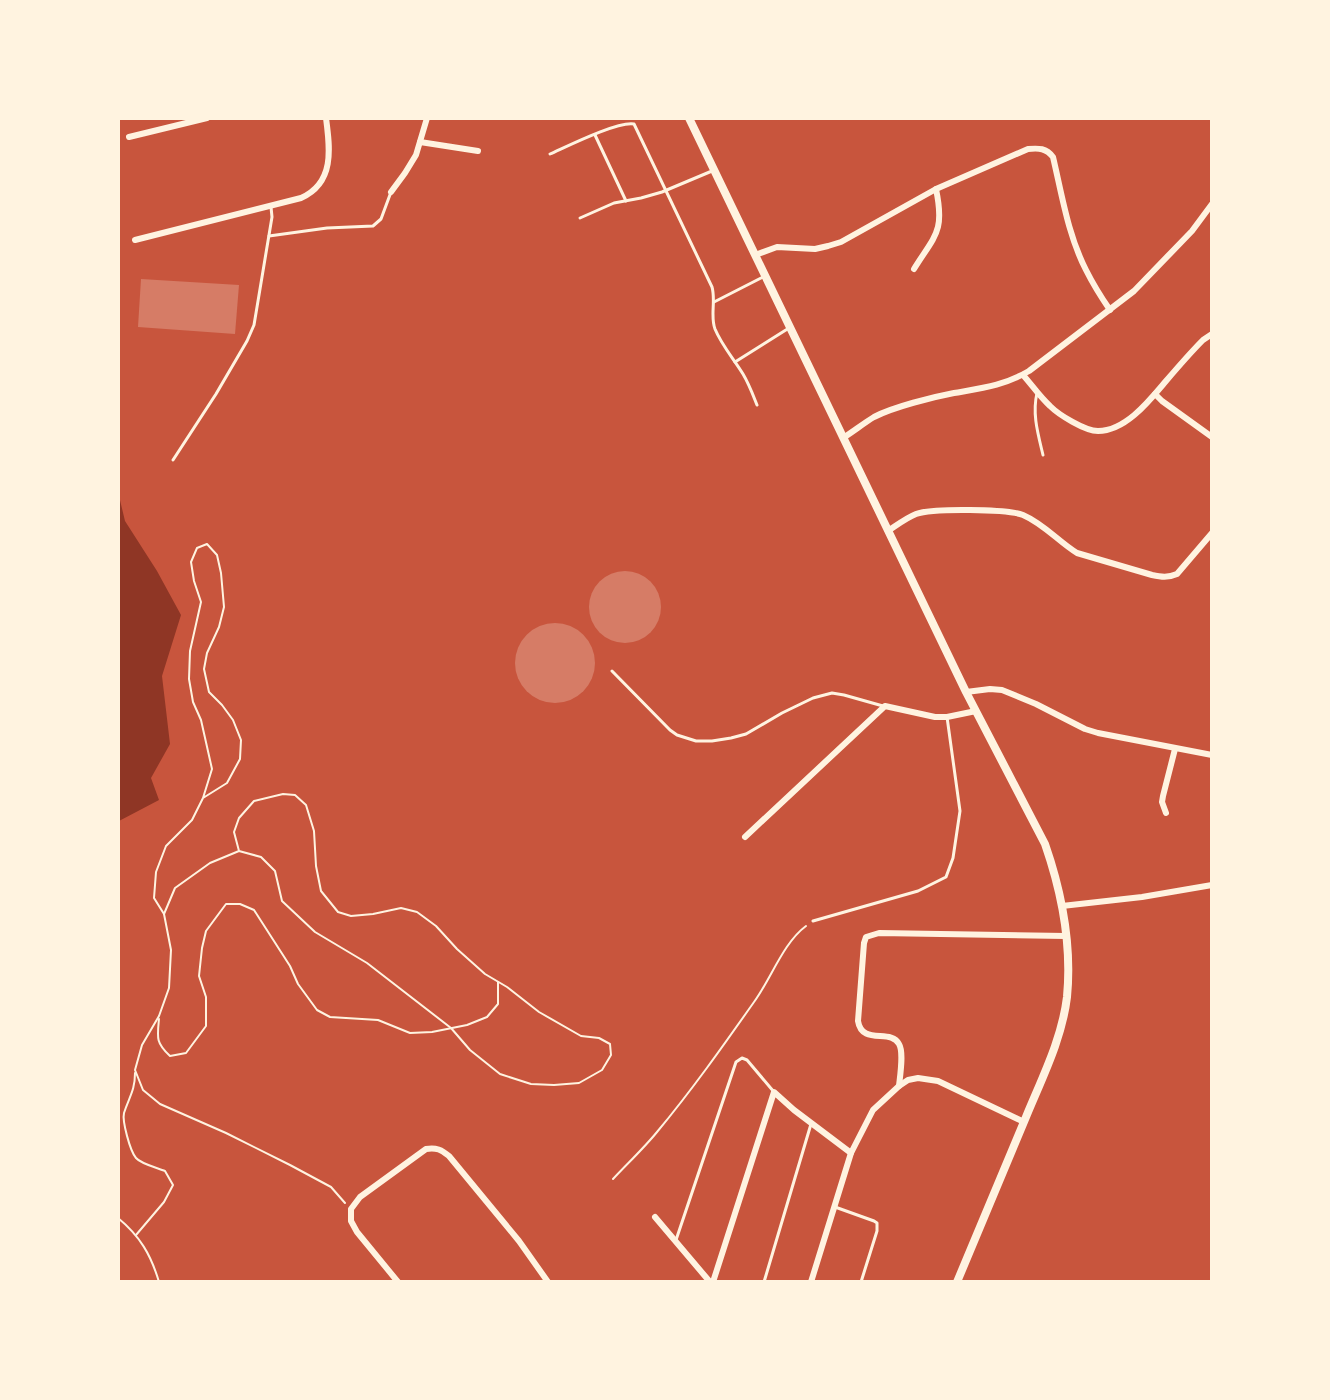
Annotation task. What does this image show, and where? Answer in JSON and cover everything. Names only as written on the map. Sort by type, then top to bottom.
[{"type":"street","points":[[129,137],[207,118]]},
{"type":"street","points":[[135,240],[302,198],[310,194],[325,175],[329,163],[326,118]]},
{"type":"street","points":[[391,192],[416,155],[427,118]]},
{"type":"street","points":[[689,118],[966,692],[1045,844],[1062,906],[1069,971],[1066,1000],[1056,1045],[957,1281]]},
{"type":"street","points":[[420,142],[478,151]]},
{"type":"street","points":[[755,255],[777,247],[815,249],[835,244],[936,189],[1028,149],[1043,149],[1053,158],[1076,247],[1085,268],[1110,310]]},
{"type":"street","points":[[914,269],[933,242],[940,222],[936,189]]},
{"type":"street","points":[[843,438],[876,416],[890,411],[954,393],[984,389],[1023,375],[1134,291],[1192,231],[1212,204]]},
{"type":"street","points":[[1023,375],[1060,414],[1087,428],[1096,431],[1104,430],[1118,426],[1134,415],[1203,340],[1212,334]]},
{"type":"street","points":[[1155,394],[1212,437]]},
{"type":"street","points":[[888,531],[908,518],[924,512],[1015,513],[1031,520],[1077,553],[1164,577],[1177,574],[1212,533]]},
{"type":"street","points":[[966,692],[1002,690],[1085,729],[1212,755]]},
{"type":"street","points":[[745,837],[885,706],[935,717],[976,711]]},
{"type":"street","points":[[1166,813],[1162,802],[1175,749]]},
{"type":"street","points":[[1062,906],[1142,897],[1212,885]]},
{"type":"street","points":[[899,1086],[901,1051],[899,1044],[893,1038],[866,1034],[859,1026],[866,938],[879,933],[1066,936]]},
{"type":"street","points":[[811,1281],[851,1153],[873,1110],[899,1086],[908,1080],[918,1078],[938,1081],[1024,1122]]},
{"type":"street","points":[[711,1281],[774,1092],[811,1124],[851,1153]]},
{"type":"street","points":[[398,1281],[357,1232],[351,1221],[351,1209],[360,1197],[426,1149],[433,1148],[442,1150],[449,1156],[519,1240],[548,1281]]},
{"type":"street","points":[[655,1217],[711,1281]]},
{"type":"lane","points":[[550,154],[595,135],[627,124],[634,124],[712,287],[715,329],[725,349],[745,376],[757,405]]},
{"type":"lane","points":[[595,135],[626,201]]},
{"type":"lane","points":[[580,218],[614,202],[667,191],[714,171]]},
{"type":"lane","points":[[269,236],[327,228],[374,226],[381,219],[391,192]]},
{"type":"lane","points":[[173,460],[248,341],[254,325],[272,217],[271,205]]},
{"type":"lane","points":[[714,302],[765,276]]},
{"type":"lane","points":[[735,362],[790,328]]},
{"type":"lane","points":[[1037,392],[1034,409],[1043,455]]},
{"type":"lane","points":[[612,671],[670,730],[677,735],[696,741],[712,741],[746,734],[782,712],[832,693],[885,706]]},
{"type":"lane","points":[[813,921],[918,891],[946,877],[953,858],[960,811],[947,717]]},
{"type":"lane","points":[[676,1241],[736,1062],[742,1058],[747,1060],[774,1092]]},
{"type":"lane","points":[[764,1281],[811,1124]]},
{"type":"lane","points":[[834,1206],[874,1221],[878,1225],[861,1281]]},
{"type":"path","points":[[136,1235],[164,1202],[173,1185],[165,1171],[136,1158],[127,1137],[123,1116],[135,1086],[135,1070],[142,1045],[159,1016],[169,988],[171,950],[164,914],[154,898],[156,872],[166,846],[192,820],[203,798],[212,769],[201,720],[193,702],[189,679],[190,651],[201,602],[191,562],[197,548],[207,544],[217,555],[224,607],[219,627],[207,653],[204,669],[209,692],[233,720],[241,740],[240,759],[227,783],[203,798]]},
{"type":"path","points":[[164,914],[175,888],[210,863],[239,851],[261,857],[275,872],[282,900],[315,932],[367,963],[451,1028],[470,1050],[500,1074],[531,1084],[579,1083],[602,1070],[611,1055],[610,1044],[599,1038],[581,1036],[573,1032],[539,1012],[507,987],[485,974],[417,912],[401,908],[351,916],[338,912],[321,891],[316,866],[314,831],[306,805],[295,795],[283,794],[254,801],[239,818],[234,832],[239,851]]},
{"type":"path","points":[[159,1016],[160,1047],[170,1056],[186,1053],[206,1026],[206,997],[200,976],[202,948],[206,931],[226,904],[240,904],[254,910],[290,966],[298,984],[317,1010],[330,1017],[378,1020],[410,1033],[432,1032],[467,1025],[487,1017],[498,1004],[498,982]]},
{"type":"path","points":[[613,1179],[656,1133],[690,1090],[756,999],[781,956],[801,930],[813,921]]},
{"type":"path","points":[[135,1070],[144,1090],[160,1104],[226,1133],[331,1187],[351,1209]]},
{"type":"path","points":[[118,1218],[136,1235],[146,1249],[159,1281]]},
{"type":"shaded area","points":[[119,496],[125,521],[157,571],[181,615],[162,676],[170,744],[151,778],[159,800],[119,821]]},
{"type":"building","points":[[141,279],[239,285],[235,334],[138,327]]},
{"type":"building","points":[[632,571],[651,581],[659,593],[661,607],[659,621],[651,633],[639,641],[618,643],[599,633],[591,621],[589,600],[599,581],[611,573]]},
{"type":"building","points":[[547,623],[563,623],[584,634],[595,655],[595,671],[584,692],[563,703],[547,703],[533,697],[521,685],[515,671],[515,655],[521,641],[533,629]]}]
